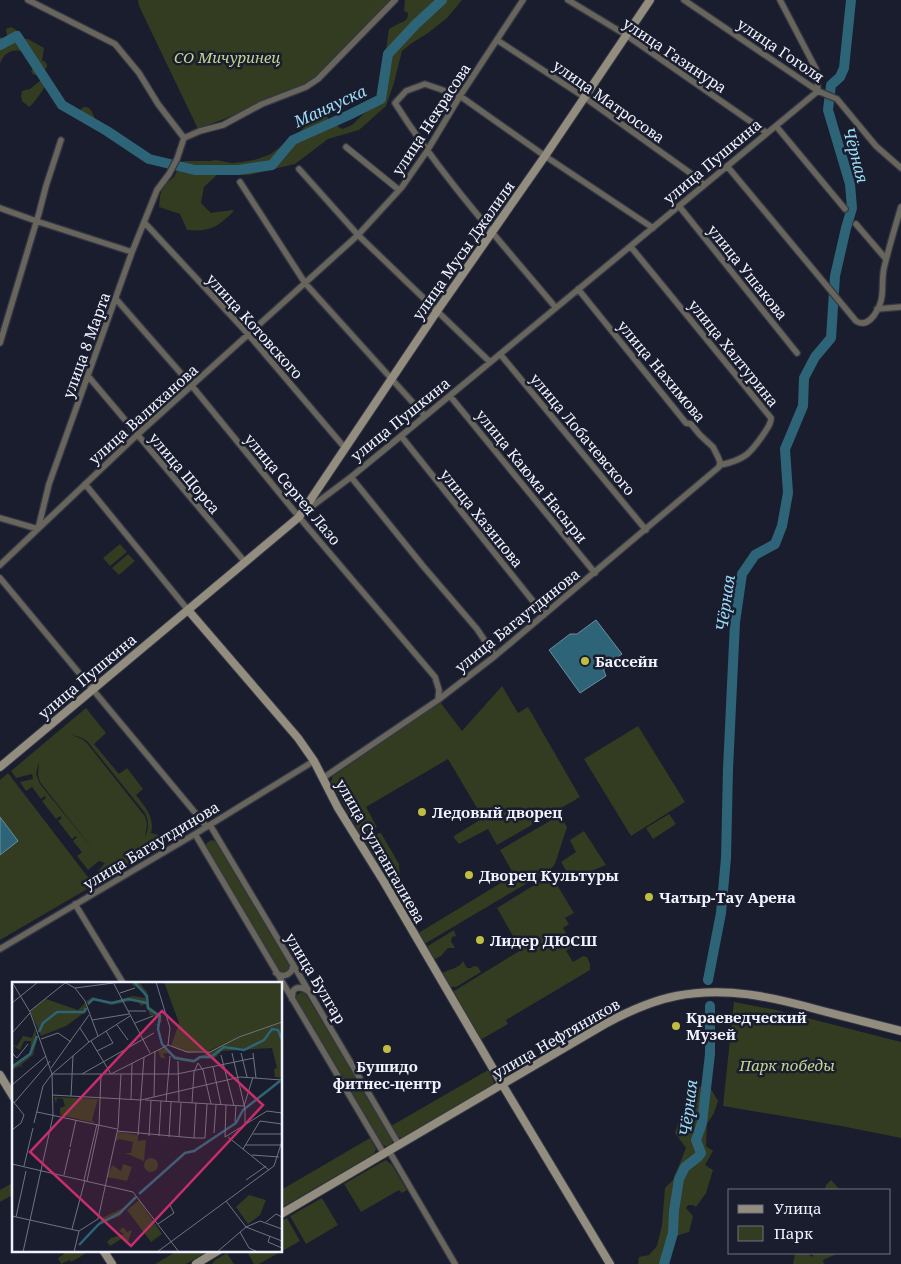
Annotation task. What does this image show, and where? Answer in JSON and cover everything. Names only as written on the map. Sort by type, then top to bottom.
[{"type":"street","points":[[28,0],[115,44],[139,73],[158,104],[184,138],[200,131],[223,125],[262,104],[306,87],[318,79],[395,0]]},
{"type":"street","name":"улица Некрасова","points":[[305,283],[358,236],[399,190],[427,151],[460,96],[523,0]]},
{"type":"street","name":"улица Газинура","points":[[568,0],[626,35],[767,133]]},
{"type":"street","name":"улица Мусы Джалиля","points":[[299,517],[437,311],[545,156],[650,0]]},
{"type":"street","name":"улица Гоголя","points":[[684,0],[818,91],[837,99],[876,146],[901,168]]},
{"type":"street","points":[[780,0],[816,69],[818,91]]},
{"type":"street","name":"улица Матросова","points":[[497,40],[584,97],[704,185]]},
{"type":"street","points":[[556,308],[427,151],[395,103],[406,91],[425,84],[460,96],[545,156],[653,228]]},
{"type":"street","name":"улица Пушкина","points":[[0,767],[299,517],[450,396],[818,91]]},
{"type":"street","points":[[776,126],[845,209]]},
{"type":"street","name":"улица 8 Марта","points":[[38,529],[49,484],[132,252],[157,190],[177,159],[184,138]]},
{"type":"street","points":[[0,343],[61,140]]},
{"type":"street","points":[[346,147],[399,190]]},
{"type":"street","points":[[727,166],[856,322],[860,324],[864,324],[871,318],[877,310],[882,296],[883,273],[901,207]]},
{"type":"street","points":[[299,169],[358,236],[490,362]]},
{"type":"street","points":[[240,182],[305,283],[425,416]]},
{"type":"street","name":"улица Ушакова","points":[[679,206],[797,353]]},
{"type":"street","points":[[0,208],[36,222],[132,252]]},
{"type":"street","name":"улица Котовского","points":[[144,222],[248,334],[345,448]]},
{"type":"street","points":[[856,224],[886,259]]},
{"type":"street","name":"улица Халтурина","points":[[631,246],[771,418],[770,424],[751,452],[738,460],[719,467]]},
{"type":"street","name":"улица Валиханова","points":[[0,565],[137,435],[305,283]]},
{"type":"street","name":"улица Нахимова","points":[[578,289],[686,423],[691,424],[712,445],[718,457],[719,467]]},
{"type":"street","name":"улица Сергея Лазо","points":[[116,299],[192,386],[299,517],[435,677],[438,700]]},
{"type":"street","points":[[877,310],[901,308]]},
{"type":"street","name":"улица Лобачевского","points":[[500,354],[646,530]]},
{"type":"street","name":"улица Щорса","points":[[88,376],[245,562]]},
{"type":"street","name":"улица Каюма Насыри","points":[[450,396],[595,573]]},
{"type":"street","name":"улица Хазипова","points":[[401,436],[544,615]]},
{"type":"street","name":"улица Багаутдинова","points":[[323,778],[438,700],[495,656],[719,467]]},
{"type":"street","points":[[351,477],[477,630],[495,656]]},
{"type":"street","name":"улица Султангалиева","points":[[85,484],[188,610],[298,738],[314,761],[338,808],[384,882],[610,1264]]},
{"type":"street","points":[[0,518],[38,529]]},
{"type":"street","name":"улица Булгар","points":[[0,578],[208,826],[310,992],[399,1145]]},
{"type":"street","name":"улица Багаутдинова","points":[[0,949],[195,834],[314,761]]},
{"type":"street","name":"улица Булгар","points":[[195,834],[281,982]]},
{"type":"street","points":[[75,904],[122,982]]},
{"type":"street","points":[[276,973],[284,976],[290,973],[293,964]]},
{"type":"street","name":"улица Булгар","points":[[282,983],[455,1264]]},
{"type":"street","points":[[293,1002],[292,994],[296,988],[303,988],[310,992]]},
{"type":"street","name":"улица Нефтяников","points":[[282,1213],[604,1024],[621,1015],[670,998],[688,994],[723,992],[759,995],[901,1031]]},
{"type":"street","points":[[0,1075],[12,1095]]},
{"type":"street","points":[[104,1252],[112,1264]]},
{"type":"street","points":[[196,1264],[216,1252]]},
{"type":"green space","name":"СО Мичуринец","points":[[138,0],[391,0],[315,86],[198,129],[139,6]]},
{"type":"green space","points":[[405,0],[462,0],[447,18],[402,51],[386,106],[359,130],[328,139],[295,164],[249,175],[218,174],[204,187],[201,203],[211,213],[234,211],[218,225],[208,229],[187,230],[180,214],[159,207],[163,186],[174,177],[181,162],[216,160],[232,163],[254,160],[269,155],[300,132],[316,115],[327,114],[328,119],[342,129],[352,125],[372,106],[378,96],[389,29],[405,21],[407,18],[408,13],[404,11]]},
{"type":"green space","points":[[11,27],[16,30],[22,39],[28,39],[44,48],[42,61],[47,64],[47,67],[42,73],[45,86],[29,107],[22,101],[22,91],[30,89],[41,80],[40,75],[34,75],[31,72],[33,68],[24,52],[16,50],[9,52],[4,56],[0,64],[0,36],[4,39],[7,36],[6,29]]},
{"type":"green space","points":[[84,107],[91,110],[96,120],[99,120],[99,124],[88,123],[83,119],[81,109]]},
{"type":"green space","points":[[120,544],[127,552],[110,566],[103,558]]},
{"type":"green space","points":[[128,554],[135,561],[119,575],[112,568]]},
{"type":"green space","points":[[502,686],[518,713],[528,707],[580,797],[497,845],[488,829],[459,844],[454,836],[483,818],[448,759],[366,807],[377,827],[363,836],[360,834],[331,782],[333,776],[440,702],[462,731]]},
{"type":"green space","points":[[86,708],[106,733],[94,744],[119,774],[127,768],[143,789],[136,795],[146,808],[152,822],[151,833],[162,836],[168,842],[98,883],[93,877],[105,863],[99,861],[88,870],[77,856],[82,852],[73,841],[77,837],[72,839],[58,821],[62,818],[60,816],[56,819],[42,801],[46,798],[45,796],[41,799],[32,787],[26,791],[20,782],[33,779],[32,774],[16,778],[11,771]],"holes":[[[70,735],[80,737],[87,741],[145,813],[148,825],[145,837],[147,823],[144,815],[86,742]],[[39,761],[38,775],[40,782],[95,852],[40,784],[36,774]]]},
{"type":"green space","points":[[638,726],[685,802],[631,836],[584,759]]},
{"type":"green space","points":[[8,773],[94,885],[0,940],[0,780]]},
{"type":"green space","points":[[669,814],[676,824],[653,839],[646,828]]},
{"type":"green space","points":[[560,815],[567,827],[555,864],[551,869],[426,943],[422,941],[420,932],[514,875],[500,850]]},
{"type":"green space","points":[[178,826],[183,833],[171,840],[167,835]]},
{"type":"green space","points":[[584,831],[606,865],[571,879],[561,862],[576,852],[570,840]]},
{"type":"green space","points":[[381,833],[399,864],[400,877],[391,883],[389,883],[366,843],[366,841]]},
{"type":"green space","points":[[211,840],[215,841],[291,968],[289,972],[281,973],[205,847]]},
{"type":"green space","points":[[549,876],[554,880],[574,913],[565,918],[569,924],[563,928],[569,938],[573,935],[578,942],[566,951],[573,962],[583,956],[587,957],[590,970],[506,1020],[508,1024],[480,1039],[454,991],[521,950],[497,908]]},
{"type":"green space","points":[[401,885],[413,906],[406,910],[396,894],[396,888]]},
{"type":"green space","points":[[454,930],[456,936],[452,937],[451,941],[455,948],[448,948],[441,956],[433,960],[427,948],[428,946]]},
{"type":"green space","points":[[463,961],[467,968],[478,967],[481,972],[456,987],[449,987],[441,974],[459,966]]},
{"type":"green space","points":[[301,992],[305,993],[392,1138],[392,1143],[387,1147],[381,1144],[295,998]]},
{"type":"green space","name":"Парк победы","points":[[734,1002],[776,1010],[901,1042],[901,1138],[723,1106]]},
{"type":"green space","points":[[488,1070],[494,1082],[493,1085],[402,1138],[395,1134],[391,1126]]},
{"type":"green space","points":[[704,1086],[711,1089],[718,1101],[714,1113],[707,1124],[706,1146],[713,1151],[705,1165],[713,1170],[706,1193],[696,1207],[688,1205],[686,1208],[693,1216],[689,1232],[667,1241],[659,1264],[638,1264],[639,1257],[649,1255],[657,1246],[662,1225],[665,1188],[673,1180],[686,1148],[675,1133],[678,1123],[691,1108],[694,1090]]},
{"type":"green space","points":[[370,1138],[376,1149],[374,1154],[282,1207],[282,1189]]},
{"type":"green space","points":[[386,1160],[392,1165],[407,1190],[402,1193],[399,1190],[361,1212],[344,1184]]},
{"type":"green space","points":[[831,1180],[839,1189],[825,1189]]},
{"type":"green space","points":[[12,1183],[12,1195],[0,1202],[0,1190]]},
{"type":"green space","points":[[322,1198],[338,1225],[306,1244],[290,1216]]},
{"type":"green space","points":[[287,1218],[300,1241],[282,1251],[282,1220]]},
{"type":"green space","points":[[65,1252],[84,1252],[85,1254],[71,1262],[70,1260],[61,1264],[58,1258]]},
{"type":"green space","points":[[176,1252],[207,1252],[186,1264],[155,1264]]},
{"type":"green space","points":[[247,1252],[280,1252],[259,1264],[254,1264]]},
{"type":"green space","points":[[227,1253],[234,1264],[212,1264],[215,1260]]},
{"type":"green space","points":[[795,1254],[808,1254],[813,1257],[813,1254],[837,1254],[823,1260],[824,1264],[793,1264]]},
{"type":"water","name":"Бассейн","points":[[596,620],[622,654],[604,667],[606,676],[580,693],[549,650],[570,634],[577,634]]},
{"type":"water","points":[[0,817],[18,841],[0,855]]},
{"type":"waterway","name":"Маняуска","points":[[0,45],[17,36],[62,105],[107,131],[149,159],[195,170],[238,170],[272,165],[293,140],[381,99],[388,54],[442,0]]},
{"type":"waterway","name":"Чёрная","points":[[708,980],[721,913],[726,858],[735,622],[742,574],[755,555],[775,544],[782,526],[788,493],[785,449],[803,406],[804,378],[815,357],[831,338],[835,276],[852,208],[850,184],[828,110],[831,85],[840,77],[844,68],[851,0]]},
{"type":"waterway","name":"Чёрная","points":[[664,1264],[673,1233],[679,1179],[685,1167],[701,1153],[696,1140],[702,1123],[710,1054],[710,1006]]},
{"type":"place","name":"Бассейн","points":[[585,661]]},
{"type":"place","name":"Ледовый дворец","points":[[422,812]]},
{"type":"place","name":"Дворец Культуры","points":[[469,875]]},
{"type":"place","name":"Чатыр-Тау Арена","points":[[649,897]]},
{"type":"place","name":"Лидер ДЮСШ","points":[[480,940]]},
{"type":"place","name":"Краеведческий Музей","points":[[676,1026]]},
{"type":"place","name":"Бушидо фитнес-центр","points":[[387,1049]]}]
